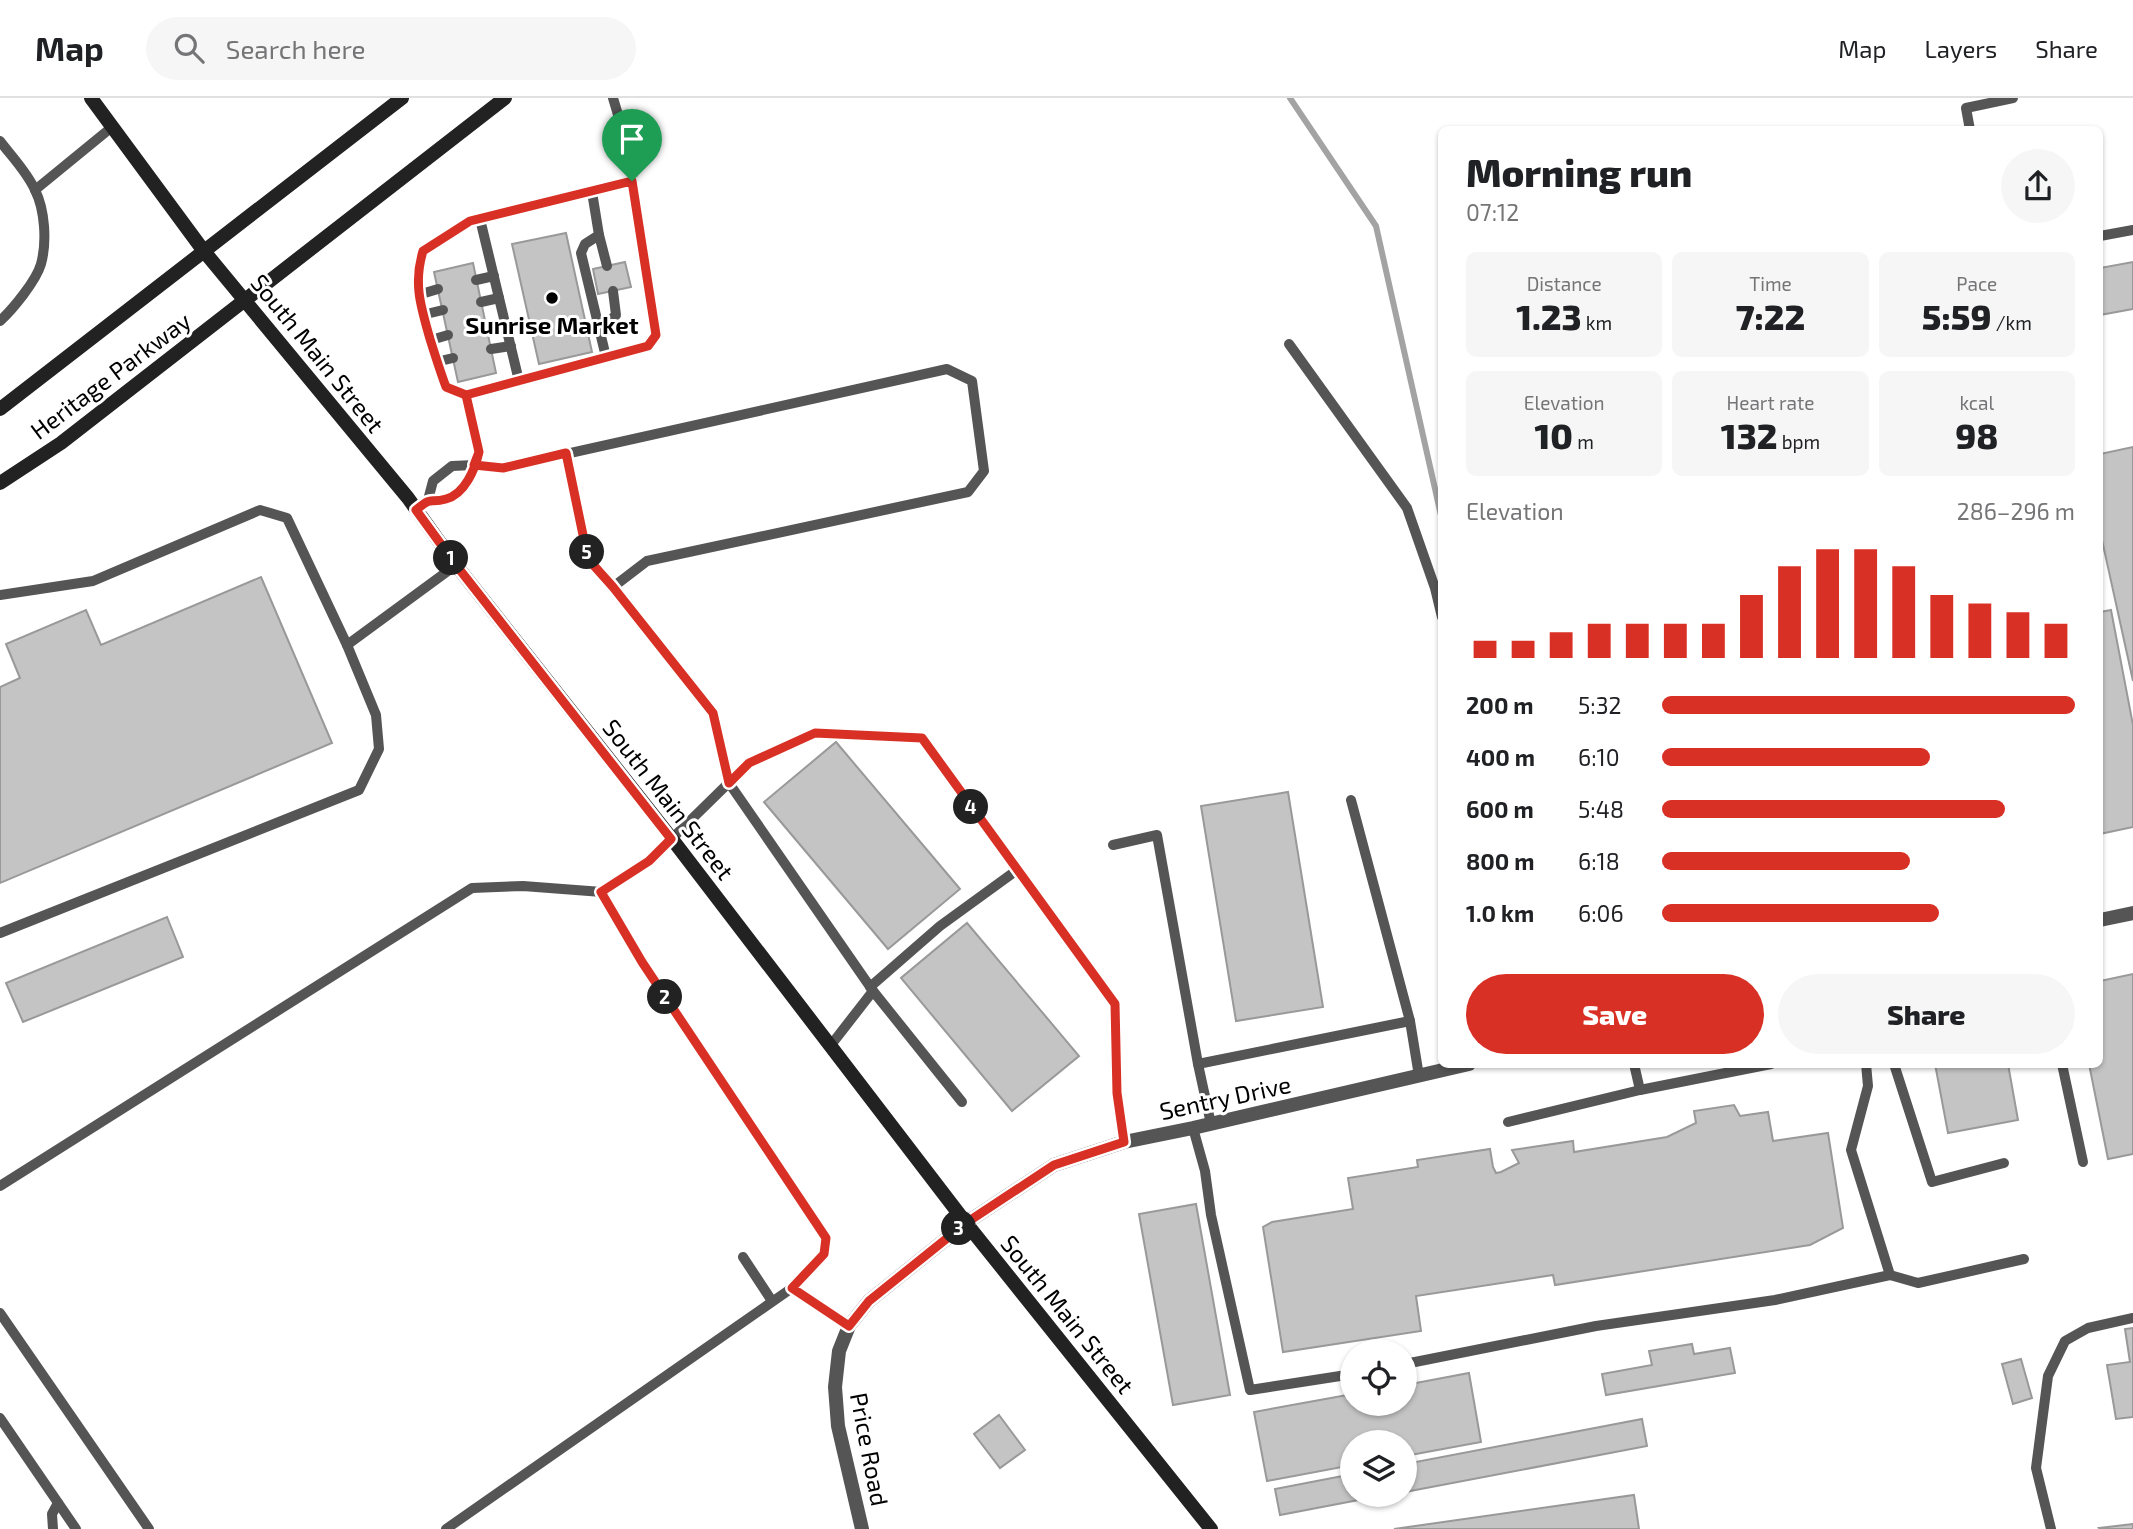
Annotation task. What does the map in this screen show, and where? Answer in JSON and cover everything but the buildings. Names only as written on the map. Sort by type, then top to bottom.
[{"type":"main road","name":"South Main Street","points":[[91,98],[203,250],[416,510],[966,1223],[1211,1529]]},
{"type":"main road","name":"Heritage Parkway","points":[[0,409],[402,98]]},
{"type":"main road","name":"Heritage Parkway","points":[[0,483],[61,443],[505,98]]},
{"type":"street","points":[[2103,919],[2133,913]]},
{"type":"street","name":"Sentry Drive","points":[[966,1223],[1054,1165],[1124,1142],[1452,1068]]},
{"type":"street","name":"Price Road","points":[[862,1529],[838,1426],[835,1387],[839,1351],[849,1326],[869,1301],[966,1223]]},
{"type":"lane","points":[[613,98],[628,148],[656,335],[648,346],[466,395],[446,387],[436,362],[418,295],[417,269],[423,251],[470,221],[632,181]]},
{"type":"lane","points":[[1969,126],[1966,108],[2013,98]]},
{"type":"lane","points":[[36,190],[112,127]]},
{"type":"lane","points":[[0,141],[36,190],[44,217],[42,261],[37,274],[0,320]]},
{"type":"lane","points":[[592,191],[607,266]]},
{"type":"lane","points":[[480,219],[519,381]]},
{"type":"lane","points":[[2103,235],[2133,230]]},
{"type":"lane","points":[[599,235],[585,244],[581,253],[606,358]]},
{"type":"lane","points":[[476,280],[494,276]]},
{"type":"lane","points":[[418,295],[438,289]]},
{"type":"lane","points":[[600,331],[616,315],[613,291]]},
{"type":"lane","points":[[481,302],[499,298]]},
{"type":"lane","points":[[422,315],[443,310]]},
{"type":"lane","points":[[486,327],[506,324]]},
{"type":"lane","points":[[430,340],[448,335]]},
{"type":"lane","points":[[1289,344],[1407,508],[1438,600]]},
{"type":"lane","points":[[491,349],[511,346]]},
{"type":"lane","points":[[436,362],[453,358]]},
{"type":"lane","points":[[416,510],[428,500],[433,481],[453,466],[503,468],[947,369],[972,381],[984,471],[968,492],[647,561],[613,587]]},
{"type":"lane","points":[[428,500],[447,499],[469,482],[479,452],[466,395]]},
{"type":"lane","points":[[566,453],[588,559],[713,713],[729,783],[872,989],[962,1102]]},
{"type":"lane","points":[[0,595],[93,581],[260,510],[287,518],[347,645],[376,715],[379,749],[359,790],[0,933]]},
{"type":"lane","points":[[347,645],[456,565]]},
{"type":"lane","points":[[0,1186],[472,888],[523,886],[601,892],[649,861],[749,763],[815,733],[922,738],[1115,1004],[1117,1093],[1124,1142]]},
{"type":"lane","points":[[1351,800],[1410,1021],[1419,1076]]},
{"type":"lane","points":[[1113,845],[1157,835],[1211,1124]]},
{"type":"lane","points":[[831,1045],[872,989],[940,926],[1017,870]]},
{"type":"lane","points":[[446,1529],[792,1288],[824,1254],[826,1238],[642,962],[601,892]]},
{"type":"lane","points":[[1198,1064],[1410,1021]]},
{"type":"lane","points":[[1635,1068],[1640,1090]]},
{"type":"lane","points":[[1508,1122],[1640,1090],[1751,1068]]},
{"type":"lane","points":[[1866,1068],[1868,1086],[1851,1150],[1890,1275]]},
{"type":"lane","points":[[1895,1068],[1932,1182],[2004,1163]]},
{"type":"lane","points":[[2063,1068],[2083,1162]]},
{"type":"lane","points":[[1193,1128],[1205,1171],[1211,1215],[1250,1390],[1340,1376]]},
{"type":"lane","points":[[743,1257],[772,1301]]},
{"type":"lane","points":[[1417,1362],[1595,1326],[1775,1300],[1890,1275],[1918,1283],[2024,1259]]},
{"type":"lane","points":[[792,1288],[849,1326]]},
{"type":"lane","points":[[0,1313],[149,1529]]},
{"type":"lane","points":[[2051,1529],[2036,1468],[2048,1376],[2064,1341],[2088,1328],[2133,1318]]},
{"type":"lane","points":[[0,1418],[76,1529]]},
{"type":"lane","points":[[53,1529],[52,1514],[58,1503]]},
{"type":"waterway","points":[[1290,98],[1376,226],[1438,502]]},
{"type":"place","name":"Sunrise Market","points":[[552,298]]},
{"type":"route","points":[[632,181],[470,221],[423,251],[417,269],[422,315],[446,387],[466,395],[479,452],[477,458],[474,465],[503,468],[566,453],[588,559],[713,713],[729,783],[749,763],[815,733],[922,738],[1115,1004],[1117,1093],[1124,1142],[1054,1165],[966,1223],[869,1301],[849,1326],[792,1288],[824,1254],[826,1238],[642,962],[601,892],[649,861],[671,839],[416,510],[428,500],[447,499],[469,482],[474,465],[479,452],[466,395],[648,346],[656,335],[632,181]]}]
